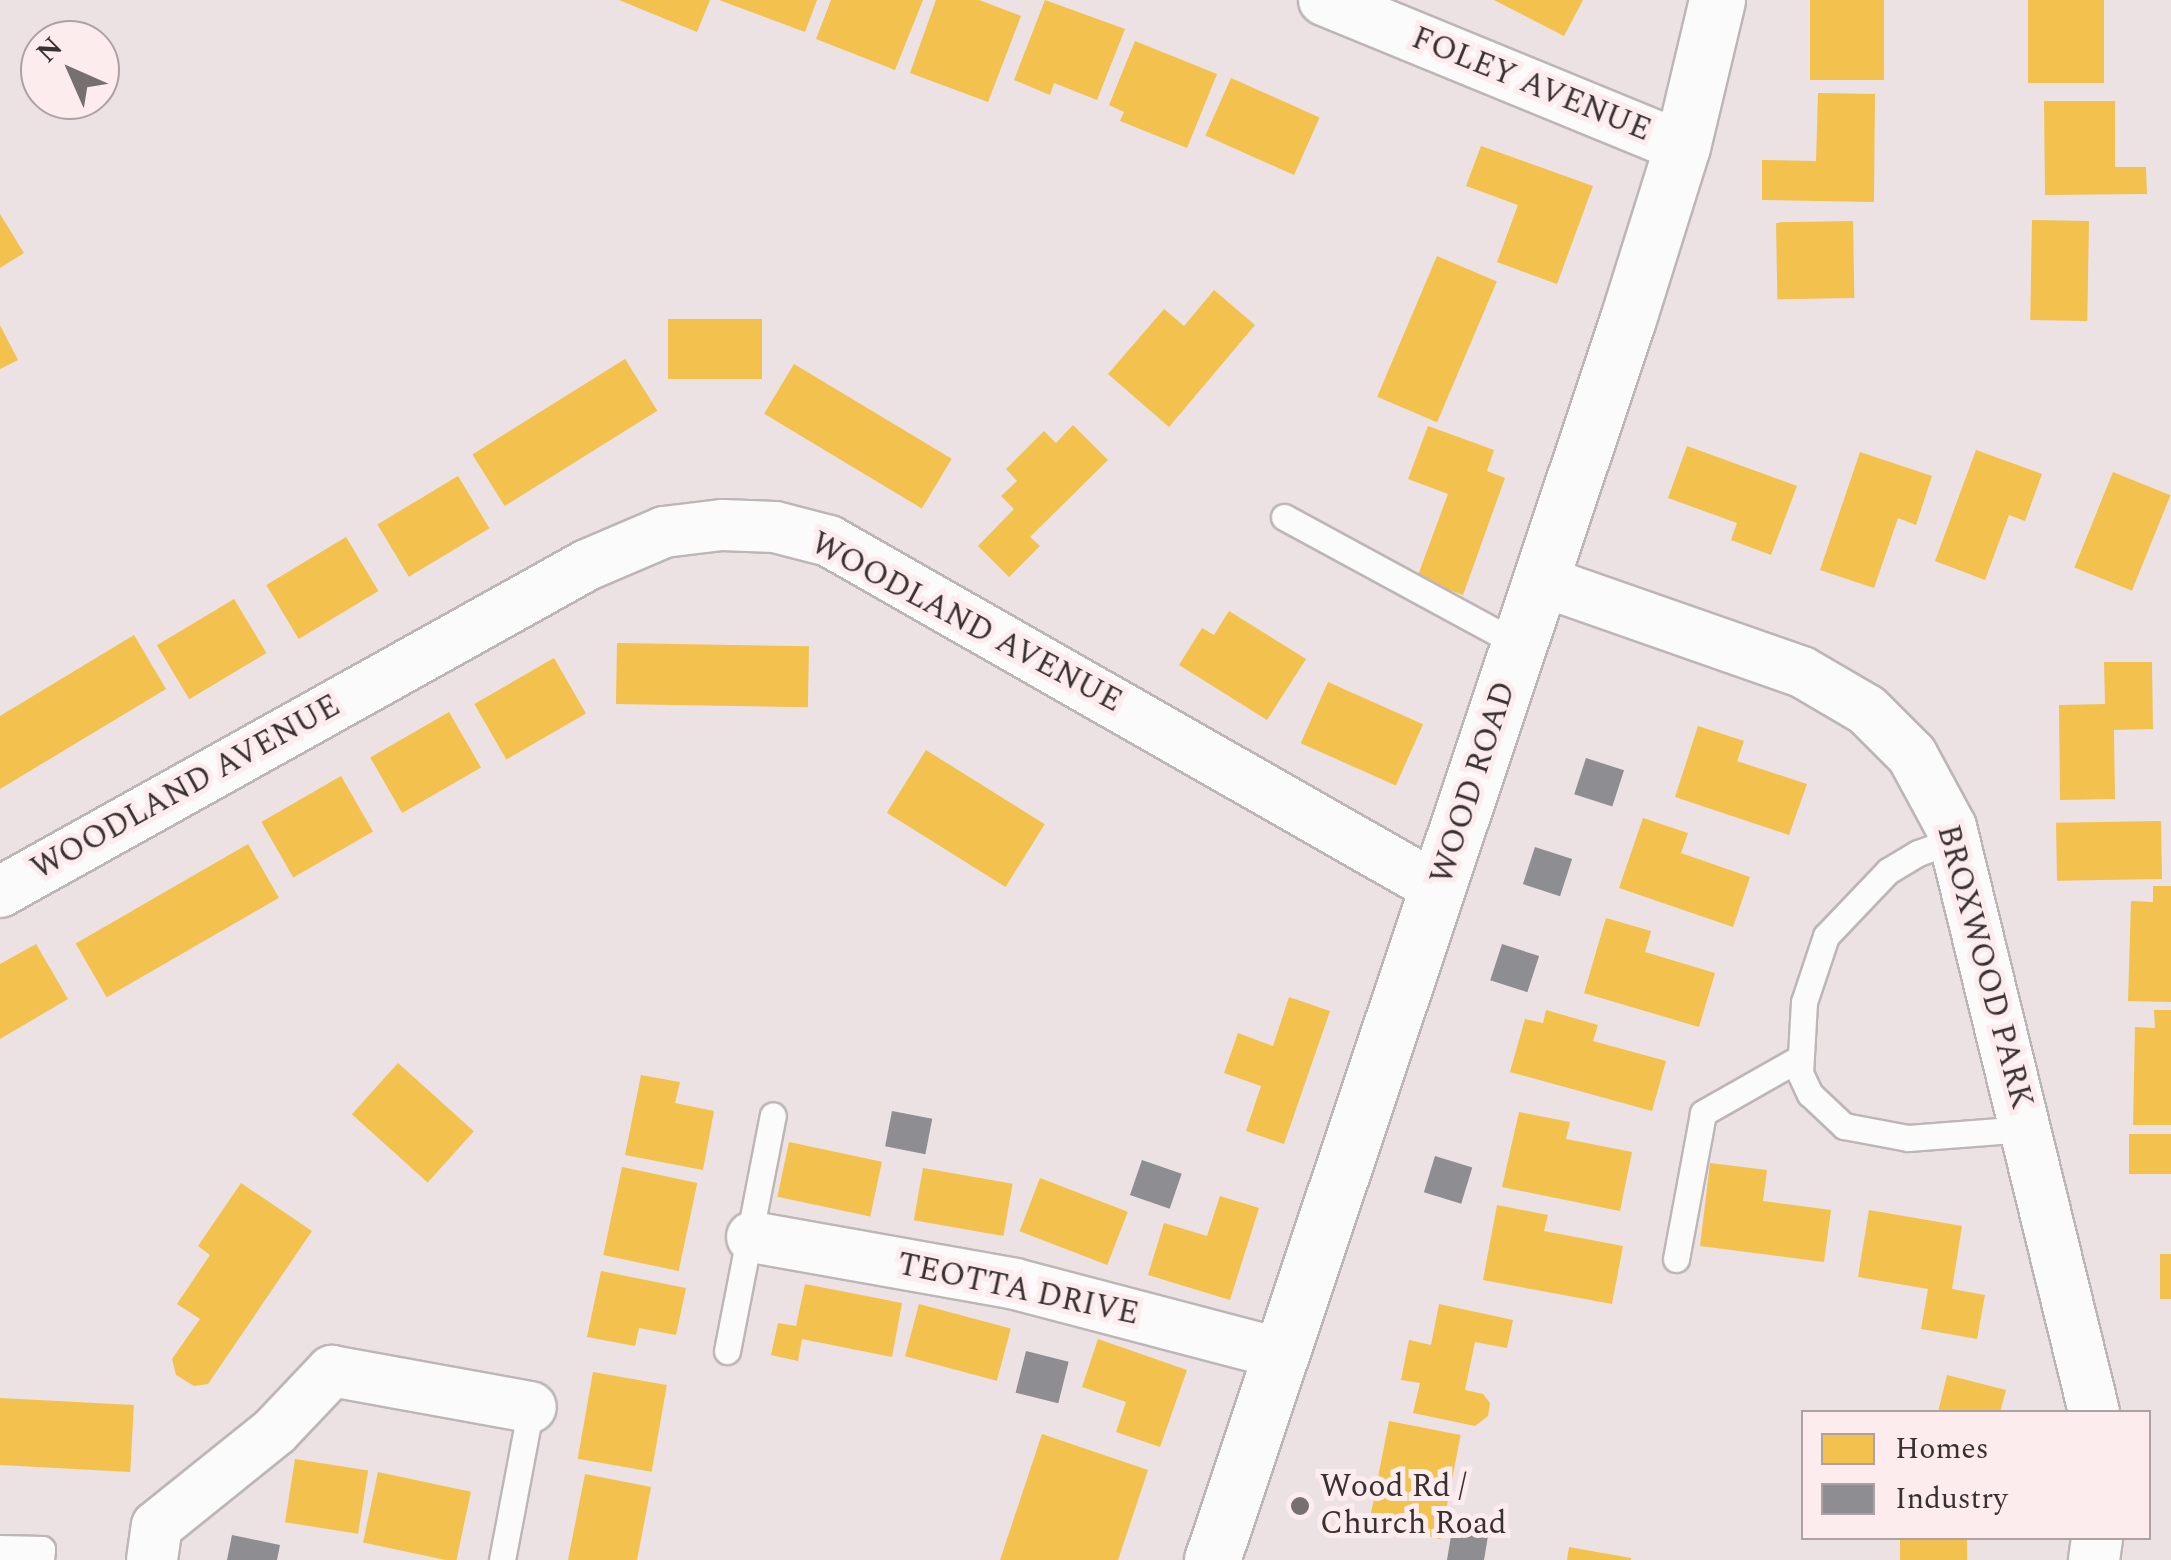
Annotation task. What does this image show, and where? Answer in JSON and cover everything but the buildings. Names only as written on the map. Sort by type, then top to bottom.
[{"type":"street","name":"FOLEY AVENUE","points":[[1324,0],[1682,147]]},
{"type":"street","name":"WOOD ROAD","points":[[1212,1560],[1542,580],[1682,147],[1717,0]]},
{"type":"street","name":"WOODLAND AVENUE","points":[[0,892],[586,565],[664,532],[722,525],[775,527],[829,542],[1439,889]]},
{"type":"street","name":"BROXWOOD PARK","points":[[1542,580],[1802,672],[1867,710],[1912,755],[1954,840],[2094,1410]]},
{"type":"street","name":"TEOTTA DRIVE","points":[[752,1237],[1015,1284],[1282,1354]]},
{"type":"street","points":[[152,1560],[158,1526],[276,1430],[332,1371],[531,1407]]},
{"type":"lane","points":[[1284,517],[1520,645]]},
{"type":"lane","points":[[1954,840],[1918,853],[1888,871],[1826,936],[1804,1002],[1800,1073],[1810,1094],[1844,1126],[1908,1138],[2026,1129]]},
{"type":"lane","points":[[1676,1259],[1703,1113],[1800,1058]]},
{"type":"lane","points":[[727,1351],[773,1115]]},
{"type":"lane","points":[[502,1560],[531,1407]]},
{"type":"lane","points":[[0,1548],[42,1550],[41,1560]]},
{"type":"place","name":"Wood Rd / Church Road","points":[[1300,1506]]}]
